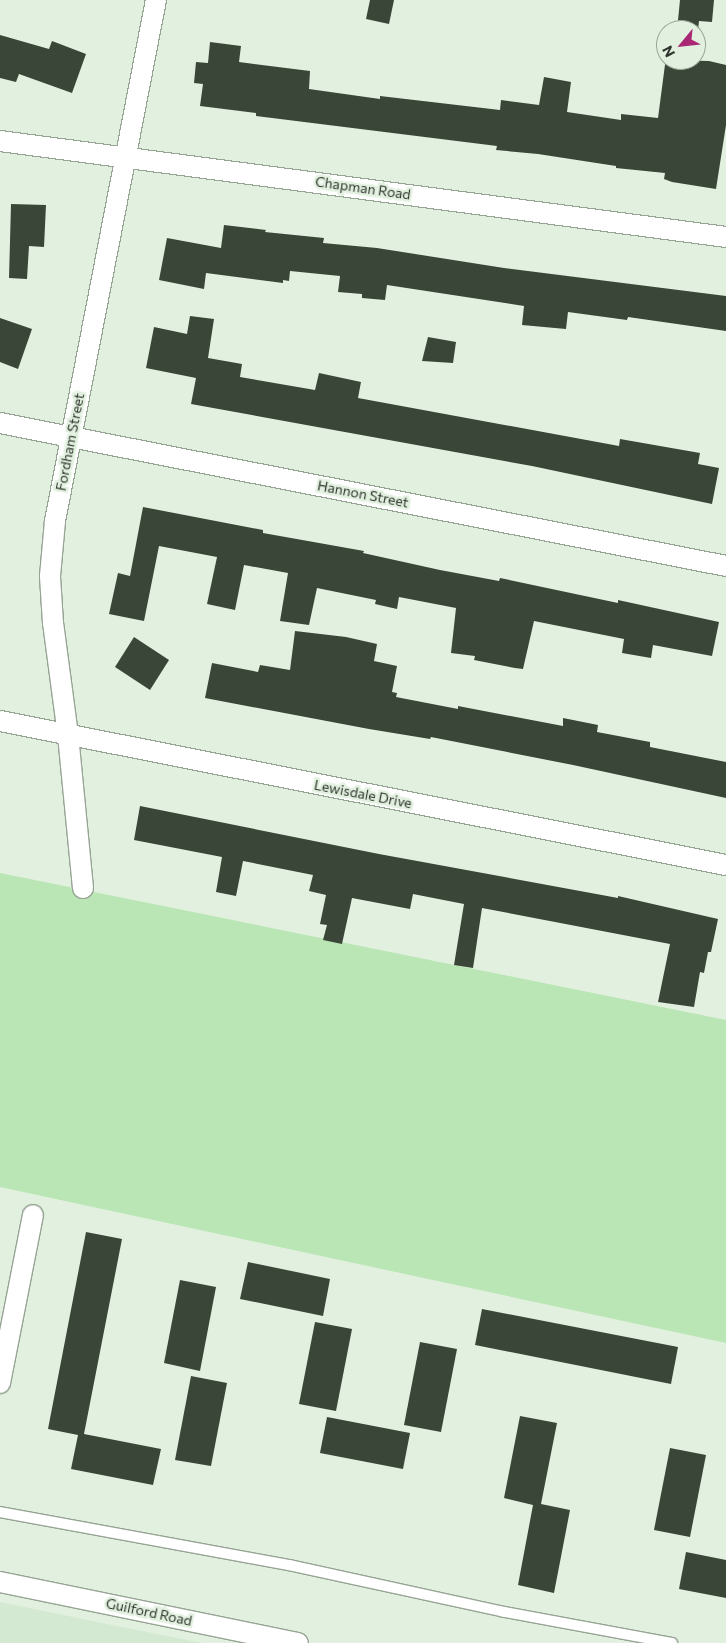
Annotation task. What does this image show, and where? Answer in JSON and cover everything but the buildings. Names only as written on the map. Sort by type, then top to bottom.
[{"type":"street","name":"Fordham Street","points":[[83,888],[68,735],[53,623],[50,576],[56,521],[71,436],[156,0]]},
{"type":"street","name":"Chapman Road","points":[[0,141],[125,156],[726,237]]},
{"type":"street","name":"Hannon Street","points":[[0,423],[726,566]]},
{"type":"street","name":"Lewisdale Drive","points":[[0,721],[726,865]]},
{"type":"street","points":[[0,1382],[33,1215]]},
{"type":"street","name":"Guilford Road","points":[[0,1582],[298,1643]]},
{"type":"lane","points":[[0,1512],[289,1565],[505,1612],[672,1643]]},
{"type":"shaded area","points":[[0,1602],[117,1626],[202,1643],[0,1643]]},
{"type":"green space","points":[[0,873],[726,1020],[726,1343],[0,1187]]}]
